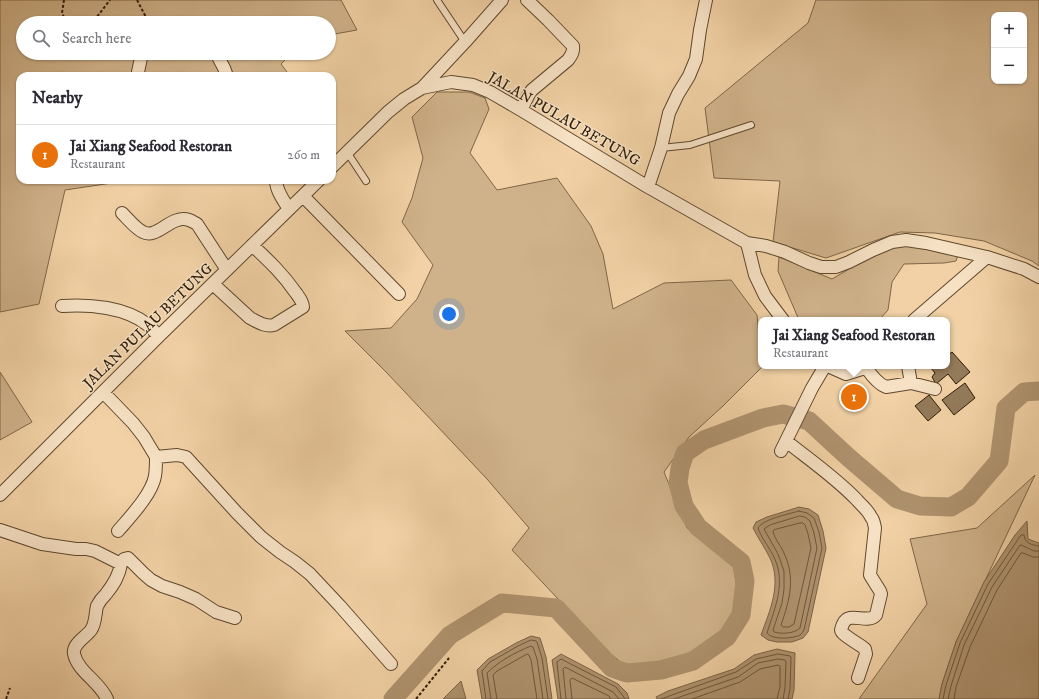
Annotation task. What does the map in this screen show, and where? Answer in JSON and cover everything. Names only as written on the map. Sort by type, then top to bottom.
[{"type":"street","points":[[422,88],[502,0]]},
{"type":"street","points":[[521,110],[532,90],[568,60],[573,49],[573,46],[527,0]]},
{"type":"street","points":[[648,187],[662,148],[669,113],[689,76],[696,58],[706,0]]},
{"type":"street","points":[[138,72],[141,60]]},
{"type":"street","points":[[220,60],[226,72]]},
{"type":"street","name":"JALAN PULAU BETUNG","points":[[336,163],[388,112],[404,99],[422,88],[451,82],[472,85],[490,92],[648,187],[747,243]]},
{"type":"street","points":[[276,184],[277,189],[289,210]]},
{"type":"street","name":"JALAN PULAU BETUNG","points":[[0,494],[315,184]]},
{"type":"street","points":[[303,196],[399,294]]},
{"type":"street","points":[[122,213],[143,233],[149,234],[173,221],[181,219],[190,220],[197,224],[227,270]]},
{"type":"street","points":[[781,317],[765,296],[755,275],[747,243],[766,246],[785,252],[821,267],[836,267],[892,242],[906,240],[988,257],[1024,269],[1039,277]]},
{"type":"street","points":[[213,284],[250,318],[268,326],[274,325],[303,306],[303,303],[278,269],[252,245]]},
{"type":"street","points":[[918,317],[988,257]]},
{"type":"street","points":[[62,306],[77,305],[110,308],[139,319],[148,325],[159,336]]},
{"type":"street","points":[[825,369],[812,388],[784,443],[840,483],[868,512],[874,524],[875,528],[870,575],[881,594],[876,615],[875,617],[869,619],[850,618],[844,621],[841,629],[844,635],[865,649],[866,654],[858,678]]},
{"type":"street","points":[[834,369],[846,374],[862,369]]},
{"type":"street","points":[[867,369],[883,387],[911,383],[935,389]]},
{"type":"street","points":[[909,369],[911,383]]},
{"type":"street","points":[[103,392],[133,423],[144,437],[156,457],[153,483],[147,494],[118,531]]},
{"type":"street","points":[[156,457],[177,455],[186,456],[236,514],[261,537],[310,574],[391,664]]},
{"type":"street","points":[[0,530],[42,544],[95,550],[121,564]]},
{"type":"street","points":[[107,699],[101,689],[81,667],[74,655],[74,650],[91,631],[94,625],[97,605],[117,579],[124,559],[128,558],[151,580],[162,586],[196,599],[216,612],[235,618]]},
{"type":"lane","points":[[437,0],[465,42]]},
{"type":"lane","points":[[662,148],[690,145],[751,125]]},
{"type":"lane","points":[[347,152],[366,181]]},
{"type":"path","points":[[64,0],[62,13],[64,16]]},
{"type":"path","points":[[98,16],[110,0]]},
{"type":"path","points":[[137,0],[145,16]]},
{"type":"path","points":[[416,699],[448,658]]},
{"type":"path","points":[[6,699],[10,688]]},
{"type":"shaded area","points":[[0,0],[341,0],[357,30],[336,34],[336,16],[16,16],[16,60],[285,60],[281,64],[287,72],[16,72],[16,184],[105,184],[65,190],[39,304],[0,312]]},
{"type":"shaded area","points":[[816,0],[1039,0],[1039,266],[1032,261],[984,241],[935,233],[900,232],[826,258],[773,242],[780,181],[714,178],[705,108],[808,23]]},
{"type":"shaded area","points":[[437,92],[469,92],[485,98],[489,109],[470,153],[497,190],[557,178],[591,226],[603,254],[613,309],[664,283],[731,280],[757,315],[758,369],[760,369],[689,437],[664,472],[687,528],[733,560],[738,598],[727,628],[694,654],[663,663],[624,665],[605,649],[512,550],[529,528],[487,479],[387,373],[345,331],[391,328],[417,299],[433,265],[402,222],[412,198],[423,158],[412,117]]},
{"type":"shaded area","points":[[914,245],[958,255],[956,261],[944,263],[904,264],[892,282],[888,310],[882,317],[798,317],[778,271],[779,257],[832,279],[885,248]]},
{"type":"shaded area","points":[[0,372],[32,422],[0,440]]},
{"type":"shaded area","points":[[1035,475],[956,642],[942,684],[939,699],[859,699],[927,604],[910,539],[977,528]]},
{"type":"water","points":[[799,507],[809,509],[818,515],[826,548],[808,632],[803,638],[792,642],[777,642],[768,640],[761,635],[771,607],[775,587],[775,577],[770,558],[753,528],[756,522]]},
{"type":"water","points":[[1027,521],[1028,539],[1039,543],[1039,699],[939,699],[942,684],[956,642],[984,582],[1015,535]]},
{"type":"water","points":[[531,636],[540,638],[546,657],[552,699],[482,699],[477,670],[488,659]]},
{"type":"water","points":[[777,649],[795,653],[794,690],[792,699],[657,699],[656,697],[668,691],[734,669],[754,655]]},
{"type":"water","points":[[561,654],[618,684],[627,693],[629,699],[558,699],[552,660]]},
{"type":"water","points":[[461,681],[466,699],[443,699]]},
{"type":"building","points":[[952,352],[970,372],[956,384],[948,374],[936,384],[932,377],[935,373],[932,369],[950,369],[950,354]]},
{"type":"building","points":[[965,383],[975,398],[954,415],[942,400]]},
{"type":"building","points":[[929,395],[941,410],[928,421],[915,406]]},
{"type":"waterway","points":[[393,699],[450,635],[502,603],[556,608],[612,668],[627,673],[661,670],[693,661],[727,637],[741,615],[745,581],[741,562],[698,527],[684,506],[678,483],[680,468],[685,453],[704,440],[763,418],[783,414],[809,421],[897,499],[920,506],[951,507],[968,497],[999,461],[1006,408],[1024,392],[1039,391]]},
{"type":"place","name":"Jai Xiang Seafood Restoran","points":[[854,397]]}]
